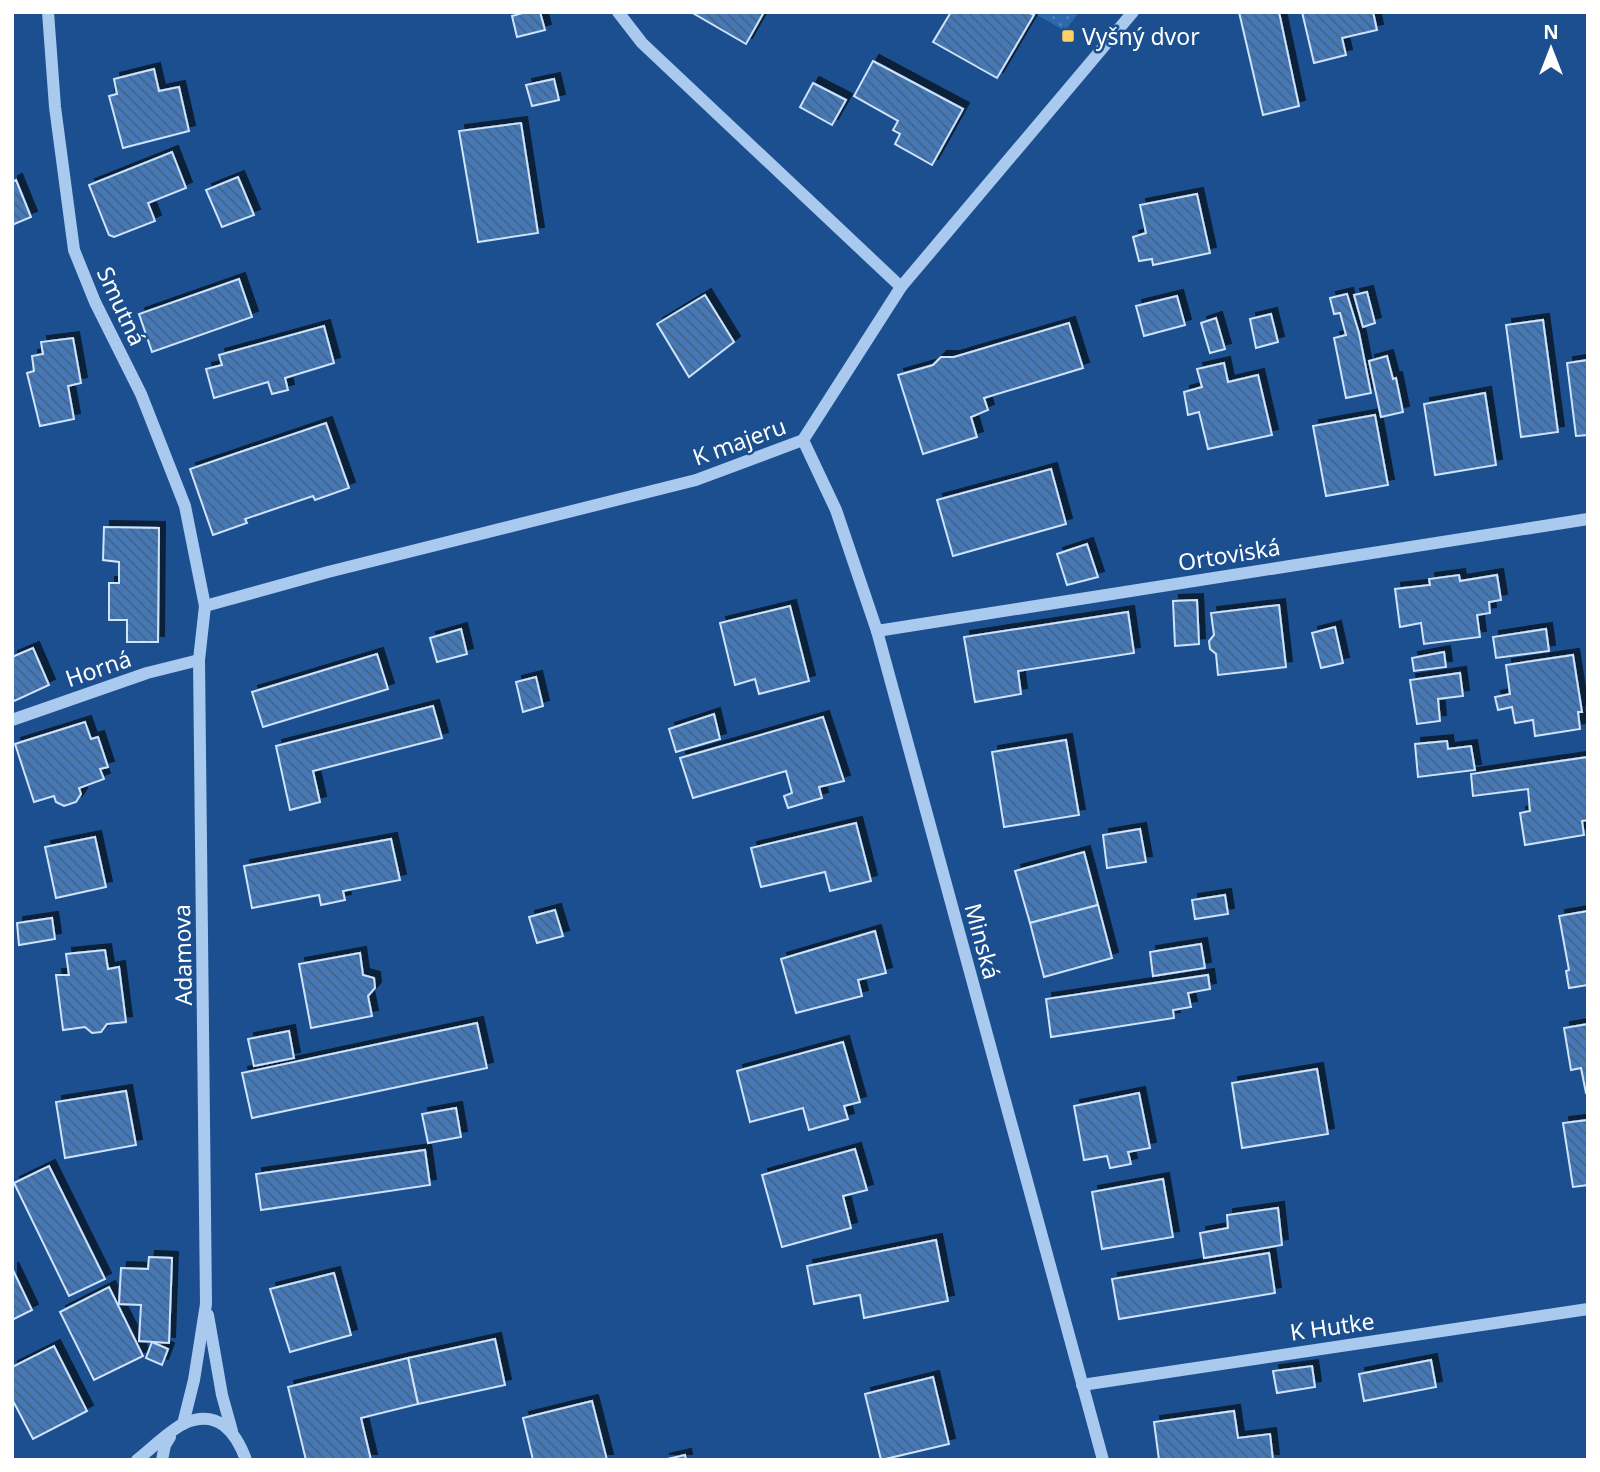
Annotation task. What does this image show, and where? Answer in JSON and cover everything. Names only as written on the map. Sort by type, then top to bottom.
[{"type":"street","name":"Smutná","points":[[48,12],[55,107],[74,250],[95,302],[142,394],[185,506],[205,606]]},
{"type":"street","points":[[618,12],[642,43],[901,287]]},
{"type":"street","name":"K majeru","points":[[205,606],[328,572],[696,480],[803,440],[901,287],[1133,12]]},
{"type":"street","name":"Minská","points":[[803,440],[836,510],[877,631],[1103,1460]]},
{"type":"street","name":"Ortoviská","points":[[877,631],[1588,519]]},
{"type":"street","name":"Adamova","points":[[205,606],[199,660],[206,1304]]},
{"type":"street","name":"Horná","points":[[12,720],[147,673],[199,660]]},
{"type":"street","points":[[183,1424],[194,1380],[206,1304]]},
{"type":"street","points":[[206,1304],[222,1395],[232,1431]]},
{"type":"street","name":"K Hutke","points":[[1082,1385],[1588,1309]]},
{"type":"street","points":[[137,1460],[183,1424],[197,1420],[222,1424],[232,1431],[240,1441],[245,1458]]},
{"type":"street","points":[[162,1460],[172,1433]]},
{"type":"shaded area","points":[[1032,12],[1079,12],[1065,31]]},
{"type":"building","points":[[540,12],[545,30],[517,37],[512,16]]},
{"type":"building","points":[[691,12],[764,12],[746,44]]},
{"type":"building","points":[[951,12],[1028,12],[1034,15],[997,78],[933,42]]},
{"type":"building","points":[[1239,12],[1279,12],[1299,106],[1263,115]]},
{"type":"building","points":[[1302,12],[1373,12],[1377,30],[1342,38],[1346,55],[1314,63]]},
{"type":"building","points":[[873,61],[963,109],[932,165],[895,144],[900,134],[893,130],[898,121],[854,96]]},
{"type":"building","points":[[154,69],[159,91],[179,87],[189,131],[123,148],[109,96],[117,94],[114,79]]},
{"type":"building","points":[[554,79],[559,100],[532,106],[526,85]]},
{"type":"building","points":[[813,83],[846,100],[832,125],[800,107]]},
{"type":"building","points":[[521,123],[538,233],[478,242],[459,131]]},
{"type":"building","points":[[172,152],[186,188],[148,203],[155,221],[114,237],[109,235],[89,185]]},
{"type":"building","points":[[238,177],[254,215],[222,227],[206,190]]},
{"type":"building","points":[[16,180],[31,217],[12,225],[12,182]]},
{"type":"building","points":[[1197,194],[1210,253],[1153,265],[1152,259],[1139,261],[1133,237],[1146,233],[1140,205]]},
{"type":"building","points":[[239,279],[252,317],[152,352],[139,314]]},
{"type":"building","points":[[1367,292],[1375,323],[1363,327],[1354,295]]},
{"type":"building","points":[[1347,294],[1359,333],[1371,393],[1346,398],[1334,338],[1346,335],[1340,313],[1334,314],[1330,298]]},
{"type":"building","points":[[705,295],[734,342],[689,377],[657,324]]},
{"type":"building","points":[[1177,296],[1185,325],[1144,336],[1136,306]]},
{"type":"building","points":[[1271,314],[1278,342],[1256,348],[1250,319]]},
{"type":"building","points":[[1216,318],[1225,349],[1210,353],[1201,323]]},
{"type":"building","points":[[1543,320],[1558,432],[1521,437],[1506,325]]},
{"type":"building","points":[[1069,323],[1083,368],[984,398],[988,410],[971,417],[977,437],[923,454],[898,375],[933,365],[941,357],[954,357]]},
{"type":"building","points":[[324,326],[334,363],[285,378],[288,390],[272,394],[268,382],[214,398],[206,369],[222,365],[219,355]]},
{"type":"building","points":[[73,338],[81,383],[68,386],[74,419],[40,426],[27,373],[34,371],[32,356],[43,354],[41,342]]},
{"type":"building","points":[[1387,356],[1393,379],[1396,378],[1403,412],[1381,417],[1369,361]]},
{"type":"building","points":[[1588,360],[1588,435],[1576,436],[1567,363]]},
{"type":"building","points":[[1224,363],[1228,382],[1258,375],[1272,435],[1208,449],[1199,412],[1188,415],[1184,392],[1202,387],[1197,369]]},
{"type":"building","points":[[1485,393],[1496,465],[1435,475],[1424,404]]},
{"type":"building","points":[[1375,415],[1388,485],[1326,496],[1313,426]]},
{"type":"building","points":[[326,423],[349,488],[315,500],[313,496],[245,519],[247,523],[213,535],[190,469]]},
{"type":"building","points":[[1051,469],[1066,524],[953,556],[937,500]]},
{"type":"building","points":[[104,527],[159,528],[158,642],[127,642],[127,620],[109,620],[109,583],[119,583],[119,562],[103,560]]},
{"type":"building","points":[[1087,544],[1098,577],[1067,585],[1057,554]]},
{"type":"building","points":[[1459,575],[1460,581],[1497,575],[1501,600],[1489,602],[1490,613],[1477,615],[1480,637],[1424,644],[1421,623],[1400,627],[1395,589],[1430,585],[1429,579]]},
{"type":"building","points":[[1197,600],[1199,644],[1175,646],[1173,601]]},
{"type":"building","points":[[1279,605],[1286,667],[1218,675],[1216,654],[1210,649],[1209,641],[1214,635],[1211,613]]},
{"type":"building","points":[[790,606],[809,681],[759,694],[755,679],[735,685],[720,623]]},
{"type":"building","points":[[1128,612],[1134,653],[1018,671],[1021,694],[975,702],[964,637]]},
{"type":"building","points":[[1335,627],[1343,663],[1321,668],[1312,633]]},
{"type":"building","points":[[461,629],[467,654],[437,662],[430,638]]},
{"type":"building","points":[[1546,629],[1549,651],[1496,658],[1493,637]]},
{"type":"building","points":[[33,648],[49,685],[12,702],[12,657]]},
{"type":"building","points":[[1444,652],[1446,667],[1414,671],[1412,658]]},
{"type":"building","points":[[377,654],[388,689],[263,727],[252,692]]},
{"type":"building","points":[[1573,655],[1582,712],[1578,712],[1580,729],[1535,736],[1533,720],[1515,723],[1512,707],[1498,710],[1495,697],[1510,694],[1506,665]]},
{"type":"building","points":[[1460,673],[1463,696],[1438,699],[1440,721],[1417,724],[1410,680]]},
{"type":"building","points":[[536,677],[543,706],[523,712],[516,682]]},
{"type":"building","points":[[433,706],[442,738],[313,771],[320,802],[290,810],[276,746]]},
{"type":"building","points":[[714,714],[720,739],[676,752],[669,729]]},
{"type":"building","points":[[823,717],[844,781],[819,787],[822,798],[788,808],[784,796],[792,793],[786,771],[693,798],[680,758]]},
{"type":"building","points":[[85,722],[91,739],[98,737],[108,767],[100,769],[104,779],[79,788],[81,794],[76,802],[64,806],[56,802],[54,796],[34,802],[15,744]]},
{"type":"building","points":[[1066,740],[1079,815],[1004,827],[992,752]]},
{"type":"building","points":[[1447,741],[1448,749],[1471,746],[1475,770],[1418,777],[1415,744]]},
{"type":"building","points":[[1588,757],[1588,820],[1582,821],[1584,835],[1525,845],[1520,813],[1530,811],[1528,789],[1473,796],[1471,774]]},
{"type":"building","points":[[856,823],[871,881],[830,891],[825,872],[761,887],[751,848]]},
{"type":"building","points":[[1140,829],[1146,862],[1107,868],[1103,835]]},
{"type":"building","points":[[95,837],[106,887],[56,898],[45,847]]},
{"type":"building","points":[[391,839],[400,880],[343,891],[345,900],[321,905],[319,895],[252,908],[244,866]]},
{"type":"building","points":[[1084,852],[1098,905],[1030,923],[1015,871]]},
{"type":"building","points":[[1225,895],[1228,914],[1195,919],[1192,900]]},
{"type":"building","points":[[1098,905],[1112,958],[1044,977],[1030,923]]},
{"type":"building","points":[[555,910],[563,936],[537,943],[529,917]]},
{"type":"building","points":[[1588,911],[1588,985],[1569,988],[1566,971],[1569,970],[1559,916]]},
{"type":"building","points":[[52,918],[55,939],[19,945],[17,923]]},
{"type":"building","points":[[875,931],[886,973],[858,980],[862,996],[796,1013],[781,959]]},
{"type":"building","points":[[1201,944],[1205,968],[1153,976],[1150,952]]},
{"type":"building","points":[[105,950],[108,969],[119,967],[126,1022],[107,1024],[101,1032],[92,1033],[85,1027],[63,1030],[56,975],[69,975],[66,954]]},
{"type":"building","points":[[360,953],[363,975],[374,978],[375,988],[368,996],[372,1016],[311,1028],[299,964]]},
{"type":"building","points":[[1208,975],[1210,989],[1188,993],[1191,1007],[1173,1010],[1174,1018],[1051,1037],[1046,999]]},
{"type":"building","points":[[477,1023],[487,1068],[252,1118],[242,1073]]},
{"type":"building","points":[[1588,1024],[1586,1093],[1581,1068],[1571,1070],[1564,1028]]},
{"type":"building","points":[[289,1031],[294,1058],[254,1066],[248,1039]]},
{"type":"building","points":[[843,1042],[860,1102],[844,1106],[848,1119],[809,1130],[803,1108],[750,1122],[737,1071]]},
{"type":"building","points":[[1317,1069],[1328,1134],[1242,1148],[1232,1083]]},
{"type":"building","points":[[126,1091],[136,1145],[65,1158],[56,1102]]},
{"type":"building","points":[[1139,1093],[1150,1148],[1128,1152],[1131,1164],[1110,1168],[1107,1156],[1084,1160],[1074,1106]]},
{"type":"building","points":[[456,1108],[461,1137],[428,1143],[422,1114]]},
{"type":"building","points":[[1588,1120],[1588,1185],[1573,1187],[1563,1123]]},
{"type":"building","points":[[855,1149],[867,1190],[843,1196],[851,1228],[782,1247],[762,1175]]},
{"type":"building","points":[[425,1150],[430,1185],[261,1210],[256,1174]]},
{"type":"building","points":[[49,1166],[105,1279],[69,1296],[14,1183]]},
{"type":"building","points":[[1163,1179],[1173,1237],[1102,1249],[1092,1192]]},
{"type":"building","points":[[1278,1208],[1282,1245],[1204,1258],[1200,1233],[1228,1228],[1227,1215]]},
{"type":"building","points":[[936,1240],[948,1301],[864,1318],[860,1295],[814,1304],[807,1266]]},
{"type":"building","points":[[1269,1253],[1275,1293],[1119,1319],[1112,1279]]},
{"type":"building","points":[[149,1257],[172,1258],[169,1343],[139,1341],[141,1305],[119,1304],[121,1268],[148,1269]]},
{"type":"building","points":[[12,1268],[32,1310],[12,1320]]},
{"type":"building","points":[[334,1273],[351,1335],[290,1352],[270,1289]]},
{"type":"building","points":[[109,1287],[143,1356],[94,1380],[60,1312]]},
{"type":"building","points":[[495,1339],[505,1385],[418,1404],[408,1358]]},
{"type":"building","points":[[152,1342],[168,1349],[162,1365],[146,1358]]},
{"type":"building","points":[[54,1346],[87,1411],[33,1439],[12,1399],[12,1367]]},
{"type":"building","points":[[408,1358],[418,1404],[361,1418],[371,1460],[306,1460],[288,1387]]},
{"type":"building","points":[[1431,1360],[1436,1387],[1364,1401],[1359,1374]]},
{"type":"building","points":[[1312,1366],[1315,1387],[1277,1393],[1273,1371]]},
{"type":"building","points":[[933,1377],[949,1444],[881,1460],[865,1394]]},
{"type":"building","points":[[592,1401],[607,1460],[533,1460],[523,1418]]},
{"type":"building","points":[[1234,1411],[1238,1438],[1270,1434],[1273,1460],[1159,1460],[1154,1422]]},
{"type":"building","points":[[685,1455],[686,1460],[663,1460]]},
{"type":"place","name":"Vyšný dvor","points":[[1068,36]]}]
